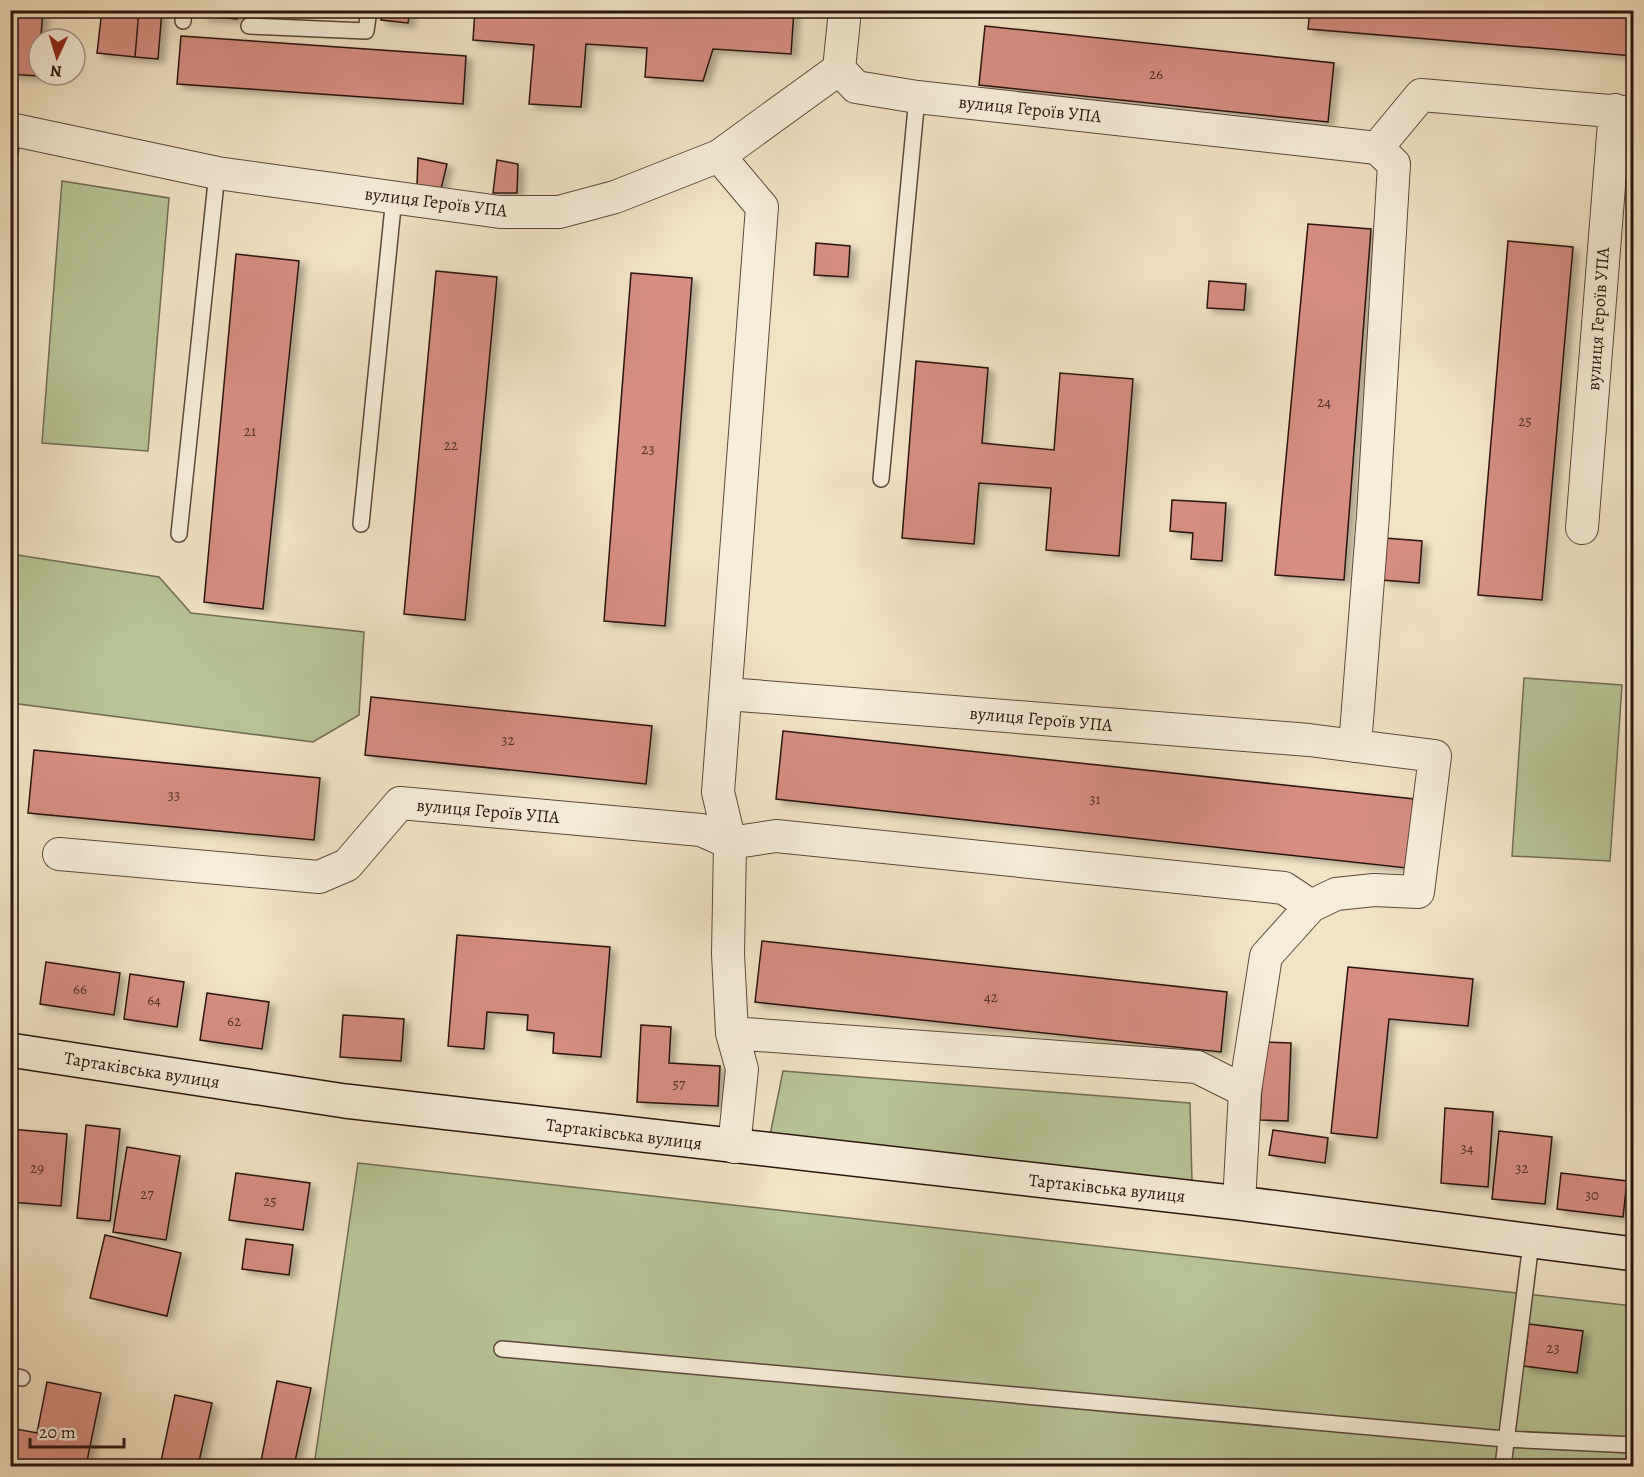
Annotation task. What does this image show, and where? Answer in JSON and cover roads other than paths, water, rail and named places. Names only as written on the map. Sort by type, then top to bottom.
[{"type":"street","points":[[838,69],[845,10]]},
{"type":"street","name":"вулиця Героїв УПА","points":[[11,137],[218,173],[500,212],[559,212],[615,197],[718,156],[838,69],[856,87],[917,97],[1377,148],[1421,95],[1624,112],[1582,528]]},
{"type":"street","points":[[1355,746],[1373,516],[1394,164],[1377,148]]},
{"type":"street","points":[[718,156],[762,207],[718,792],[730,843],[728,954],[732,1033],[742,1069],[734,1147]]},
{"type":"street","name":"вулиця Героїв УПА","points":[[727,694],[1355,746],[1435,756],[1418,892],[1374,890],[1336,894],[1311,906],[1266,956],[1245,1091]]},
{"type":"street","name":"вулиця Героїв УПА","points":[[59,854],[319,877],[347,865],[400,803],[701,830],[730,843]]},
{"type":"street","points":[[730,843],[776,836],[1284,888],[1311,906]]},
{"type":"street","points":[[732,1033],[1197,1067],[1245,1091],[1239,1203]]},
{"type":"street","name":"Тартаківська вулиця","points":[[10,1050],[345,1101],[1239,1203],[1634,1254]]},
{"type":"lane","points":[[249,26],[366,31],[369,10]]},
{"type":"lane","points":[[881,479],[917,97]]},
{"type":"lane","points":[[179,534],[218,173]]},
{"type":"lane","points":[[362,524],[394,197]]},
{"type":"lane","points":[[1503,1467],[1531,1242]]},
{"type":"lane","points":[[502,1349],[1505,1439],[1634,1446]]}]
